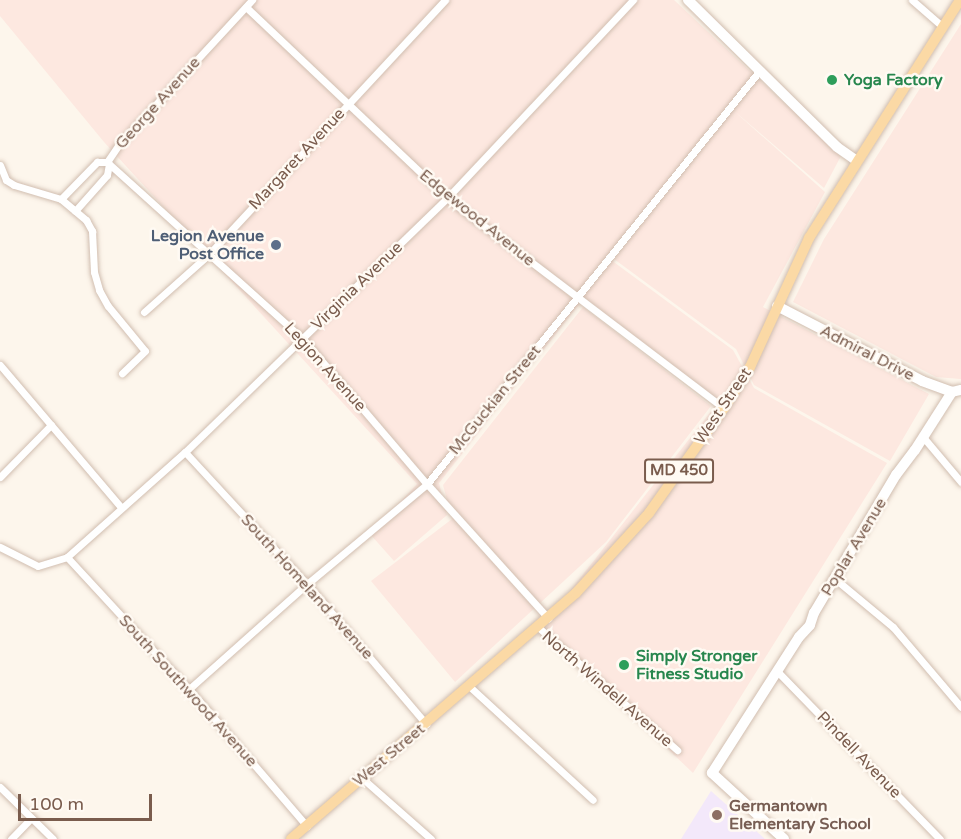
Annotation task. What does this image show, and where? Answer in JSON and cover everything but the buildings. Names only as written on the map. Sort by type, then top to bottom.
[{"type":"main road","name":"West Street","points":[[291,839],[548,618],[603,566],[649,513],[724,408],[750,367],[809,238],[960,0]]},
{"type":"street","name":"George Avenue","points":[[61,199],[98,162],[108,163],[120,143],[252,0]]},
{"type":"street","name":"Margaret Avenue","points":[[144,312],[208,254],[445,0]]},
{"type":"street","name":"Virginia Avenue","points":[[67,557],[185,452],[447,198],[633,0]]},
{"type":"street","points":[[688,0],[837,147],[857,162]]},
{"type":"street","points":[[912,0],[942,26]]},
{"type":"street","name":"Edgewood Avenue","points":[[246,7],[447,198],[724,408]]},
{"type":"street","name":"McGuckian Street","points":[[189,689],[307,584],[428,484],[760,70]]},
{"type":"street","points":[[75,211],[107,175],[108,163]]},
{"type":"street","name":"Legion Avenue","points":[[108,163],[303,339],[548,618]]},
{"type":"street","points":[[0,165],[6,180],[14,185],[61,199],[86,220],[92,231],[94,272],[99,290],[108,306],[145,351],[122,373]]},
{"type":"street","name":"Admiral Drive","points":[[777,306],[922,381],[956,391]]},
{"type":"street","points":[[0,365],[121,507]]},
{"type":"street","name":"Poplar Avenue","points":[[784,839],[712,773],[799,637],[804,620],[814,613],[907,457],[915,450],[956,391]]},
{"type":"street","points":[[0,477],[51,425]]},
{"type":"street","points":[[923,437],[961,482]]},
{"type":"street","name":"South Homeland Avenue","points":[[185,452],[307,584],[426,724]]},
{"type":"street","points":[[0,547],[38,566],[67,557]]},
{"type":"street","name":"South Southwood Avenue","points":[[67,557],[189,689],[307,826]]},
{"type":"street","points":[[834,578],[893,627],[961,707]]},
{"type":"street","name":"North Windell Avenue","points":[[538,627],[677,750]]},
{"type":"street","name":"Pindell Avenue","points":[[777,671],[940,839]]},
{"type":"street","points":[[469,686],[593,800]]},
{"type":"street","points":[[362,778],[431,839]]},
{"type":"street","points":[[0,787],[53,839]]},
{"type":"street","points":[[11,839],[31,818]]},
{"type":"shaded area","points":[[0,0],[674,0],[841,156],[824,188],[733,110],[825,192],[763,307],[929,394],[890,461],[754,385],[736,349],[614,259],[708,140],[607,257],[733,350],[754,388],[887,463],[693,773],[541,628],[719,401],[581,302],[439,483],[447,515],[394,561],[370,534],[417,484],[104,142],[0,16]]},
{"type":"shaded area","points":[[961,24],[961,379],[936,377],[793,302],[824,239]]},
{"type":"shaded area","points":[[583,307],[711,406],[606,542],[455,682],[371,581],[452,519],[443,485]]},
{"type":"shaded area","name":"Germantown Elementary School","points":[[711,791],[765,839],[681,839]]},
{"type":"place","name":"Yoga Factory","points":[[832,80]]},
{"type":"place","name":"Legion Avenue Post Office","points":[[276,245]]},
{"type":"place","name":"Simply Stronger Fitness Studio","points":[[624,665]]},
{"type":"place","name":"Germantown Elementary School","points":[[717,815]]}]
